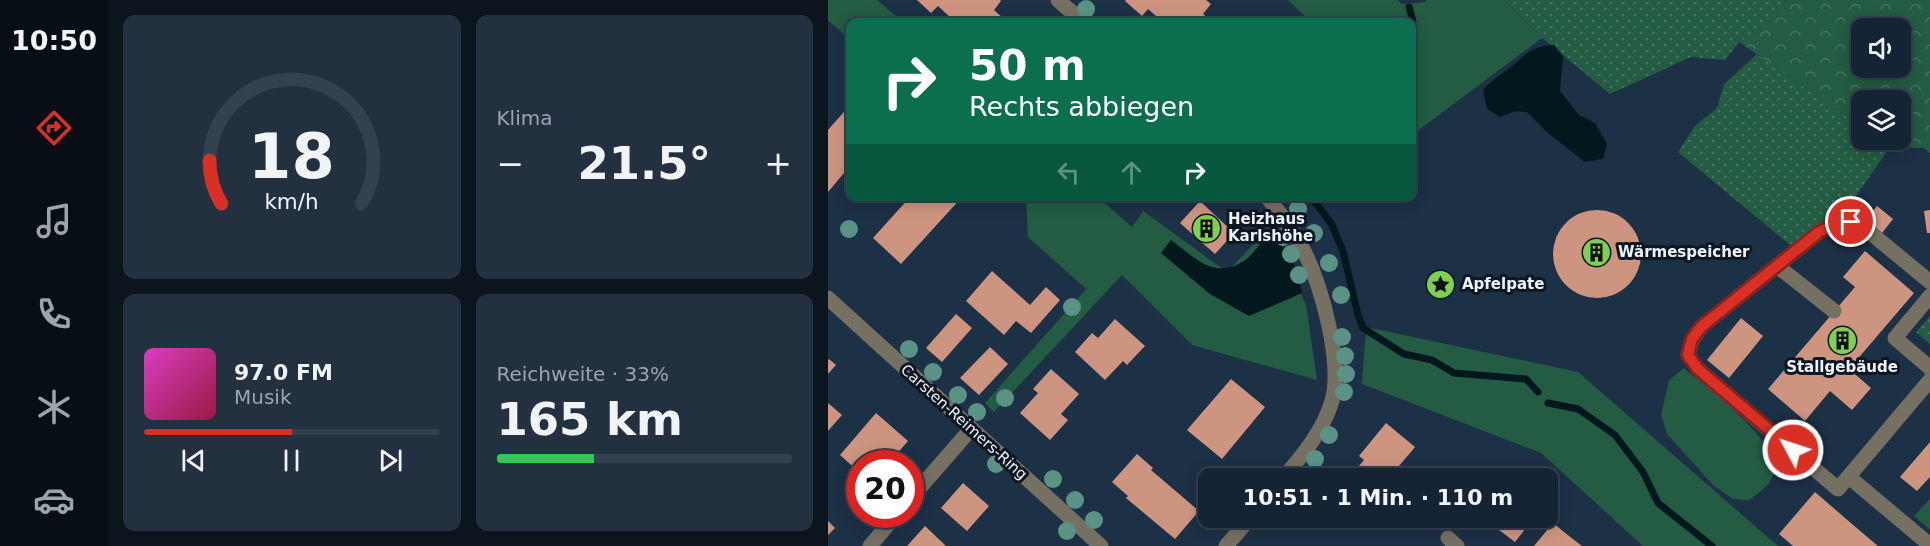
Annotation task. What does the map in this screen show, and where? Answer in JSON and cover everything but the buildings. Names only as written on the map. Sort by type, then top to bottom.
[{"type":"street","points":[[1058,0],[1078,18]]},
{"type":"street","points":[[1270,201],[1285,219],[1305,252],[1328,323],[1334,364],[1335,385],[1323,423],[1291,468]]},
{"type":"street","points":[[1930,282],[1861,225],[1851,222],[1838,223],[1819,232],[1701,327],[1692,339],[1688,355],[1698,369],[1838,489],[1930,380]]},
{"type":"street","points":[[1777,266],[1834,311]]},
{"type":"street","points":[[1930,296],[1895,338],[1930,368]]},
{"type":"street","name":"Carsten-Reimers-Ring","points":[[828,298],[1101,546]]},
{"type":"street","points":[[924,483],[971,429]]},
{"type":"street","points":[[1848,477],[1930,545]]},
{"type":"street","points":[[870,546],[885,528]]},
{"type":"street","points":[[1226,546],[1241,528]]},
{"type":"green space","points":[[828,0],[877,0],[898,18],[846,18],[846,36],[828,20]]},
{"type":"green space","points":[[1288,0],[1398,0],[1402,4],[1427,0],[1504,0],[1542,38],[1416,132],[1416,18],[1307,18]]},
{"type":"green space","points":[[1504,0],[1787,0],[1766,28],[1739,42],[1725,60],[1691,57],[1610,94],[1542,38]]},
{"type":"green space","points":[[1787,0],[1930,0],[1930,153],[1924,148],[1911,148],[1911,90],[1851,90],[1851,120],[1739,42],[1766,28]]},
{"type":"green space","points":[[1757,54],[1851,120],[1851,150],[1888,150],[1845,212],[1790,245],[1678,152],[1695,126],[1717,108],[1724,84]]},
{"type":"green space","points":[[1026,201],[1103,201],[1132,227],[1143,211],[1227,272],[1270,227],[1306,305],[1317,380],[1192,345],[1122,275],[994,412],[985,403],[1086,289],[1028,237]]},
{"type":"green space","points":[[1930,316],[1930,344],[1916,332]]},
{"type":"green space","points":[[1366,327],[1578,372],[1778,546],[1643,546],[1541,453],[1362,384]]},
{"type":"green space","points":[[1684,368],[1723,400],[1753,429],[1772,457],[1774,469],[1771,479],[1749,500],[1733,499],[1713,485],[1667,434],[1661,415],[1669,380]]},
{"type":"green space","points":[[1930,499],[1930,530],[1914,516]]},
{"type":"shaded area","points":[[1554,45],[1563,56],[1560,91],[1579,115],[1595,123],[1607,144],[1603,159],[1585,162],[1548,133],[1527,112],[1515,111],[1500,117],[1487,109],[1483,90],[1489,84],[1528,52],[1538,47]]},
{"type":"shaded area","points":[[1268,234],[1276,239],[1287,252],[1298,275],[1302,293],[1249,316],[1210,294],[1161,253],[1171,240],[1204,264],[1222,268],[1232,267],[1249,257]]},
{"type":"waterway","points":[[1409,7],[1412,18]]},
{"type":"waterway","points":[[1314,201],[1331,223],[1343,251],[1363,328],[1404,354],[1432,360],[1454,373],[1526,379],[1538,392]]},
{"type":"waterway","points":[[1548,403],[1578,409],[1615,435],[1643,472],[1658,503],[1712,546]]},
{"type":"place","name":"Heizhaus Karlshöhe","points":[[1207,228]]},
{"type":"place","name":"Wärmespeicher","points":[[1597,252]]},
{"type":"place","name":"Apfelpate","points":[[1441,284]]},
{"type":"place","name":"Stallgebäude","points":[[1842,340]]},
{"type":"route","points":[[1793,450],[1698,369],[1688,355],[1692,339],[1701,327],[1819,232],[1838,223],[1851,222]]}]
